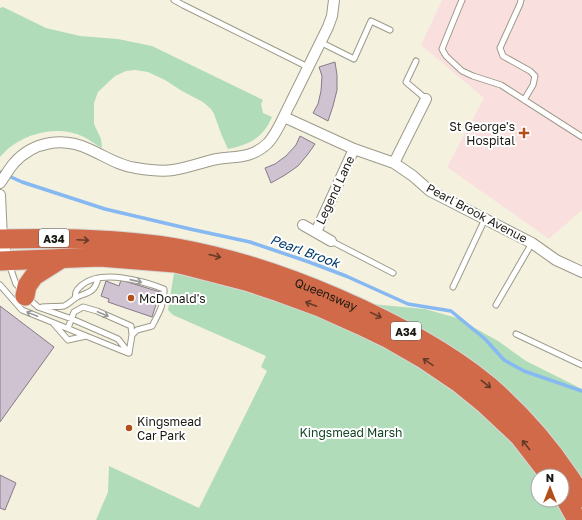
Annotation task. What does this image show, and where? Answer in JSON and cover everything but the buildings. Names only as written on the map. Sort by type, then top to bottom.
[{"type":"highway","name":"Queensway","points":[[1,239],[51,238],[145,244],[176,256],[194,267],[226,275],[279,292],[320,308],[389,339],[416,354],[459,383],[486,405],[519,436],[544,468]]},
{"type":"highway","name":"Queensway","points":[[4,261],[62,258],[176,256],[204,253],[270,271],[312,287],[397,326],[429,344],[482,381],[508,403],[532,429],[569,475],[582,498]]},
{"type":"highway","points":[[32,301],[27,286],[34,276],[62,258]]},
{"type":"highway","points":[[570,507],[577,520]]},
{"type":"street","points":[[0,183],[14,163],[24,154],[34,147],[47,143],[75,143],[121,165],[146,170],[171,170],[218,159],[253,154],[268,142],[284,117],[332,16],[334,0]]},
{"type":"street","points":[[394,163],[426,99]]},
{"type":"street","name":"Pearl Brook Avenue","points":[[284,117],[354,149],[394,163],[413,176],[430,191],[532,243],[556,260],[582,272]]},
{"type":"street","name":"Legend Lane","points":[[316,232],[354,149]]},
{"type":"street","points":[[0,195],[1,239],[4,261]]},
{"type":"street","name":"Legend Lane","points":[[303,226],[332,241]]},
{"type":"lane","points":[[174,0],[183,6],[308,67]]},
{"type":"lane","points":[[462,0],[442,50],[446,56],[462,71],[501,85],[582,137]]},
{"type":"lane","points":[[521,0],[500,48],[503,56],[530,71],[535,76],[533,84],[524,100]]},
{"type":"lane","points":[[320,42],[354,59],[371,21],[390,30]]},
{"type":"lane","points":[[416,61],[406,82],[426,99]]},
{"type":"lane","points":[[452,287],[485,219]]},
{"type":"lane","points":[[332,241],[393,273]]},
{"type":"lane","points":[[496,305],[532,243]]},
{"type":"lane","points":[[4,261],[16,284],[32,301],[118,339],[129,353]]},
{"type":"lane","points":[[32,301],[64,306],[75,298],[93,290],[98,278]]},
{"type":"lane","points":[[75,298],[78,288],[86,282],[98,278],[122,278],[143,282],[164,290],[163,302],[152,326],[137,330],[132,335]]},
{"type":"lane","points":[[0,285],[22,310],[129,353]]},
{"type":"lane","points":[[68,328],[74,312],[83,307],[97,311],[131,326],[132,335],[129,353]]},
{"type":"lane","points":[[53,322],[68,340],[87,336]]},
{"type":"lane","points":[[516,334],[582,365]]},
{"type":"shaded area","name":"St George's Hospital","points":[[442,0],[582,0],[582,210],[549,239],[447,167],[484,98],[421,45]]},
{"type":"green space","points":[[3,7],[46,28],[80,36],[118,39],[152,46],[263,100],[261,104],[263,113],[272,117],[260,135],[249,143],[228,149],[214,114],[203,102],[148,72],[135,70],[126,71],[115,76],[98,92],[94,103],[94,124],[101,139],[102,148],[75,133],[55,131],[35,134],[17,142],[0,157],[0,8]]},
{"type":"green space","name":"Kingsmead Marsh","points":[[169,271],[371,304],[425,309],[457,318],[498,341],[526,361],[582,389],[582,520],[96,520],[108,492],[109,466],[199,508],[267,371],[261,367],[266,356],[173,315],[168,310],[174,273]]},
{"type":"waterway","name":"Pearl Brook","points":[[0,172],[22,182],[105,209],[250,242],[346,276],[408,304],[451,311],[485,339],[504,360],[524,371],[582,391]]},
{"type":"place","name":"St George's Hospital","points":[[524,133]]},
{"type":"place","name":"McDonald's","points":[[131,298]]},
{"type":"place","name":"Kingsmead Car Park","points":[[129,428]]}]
